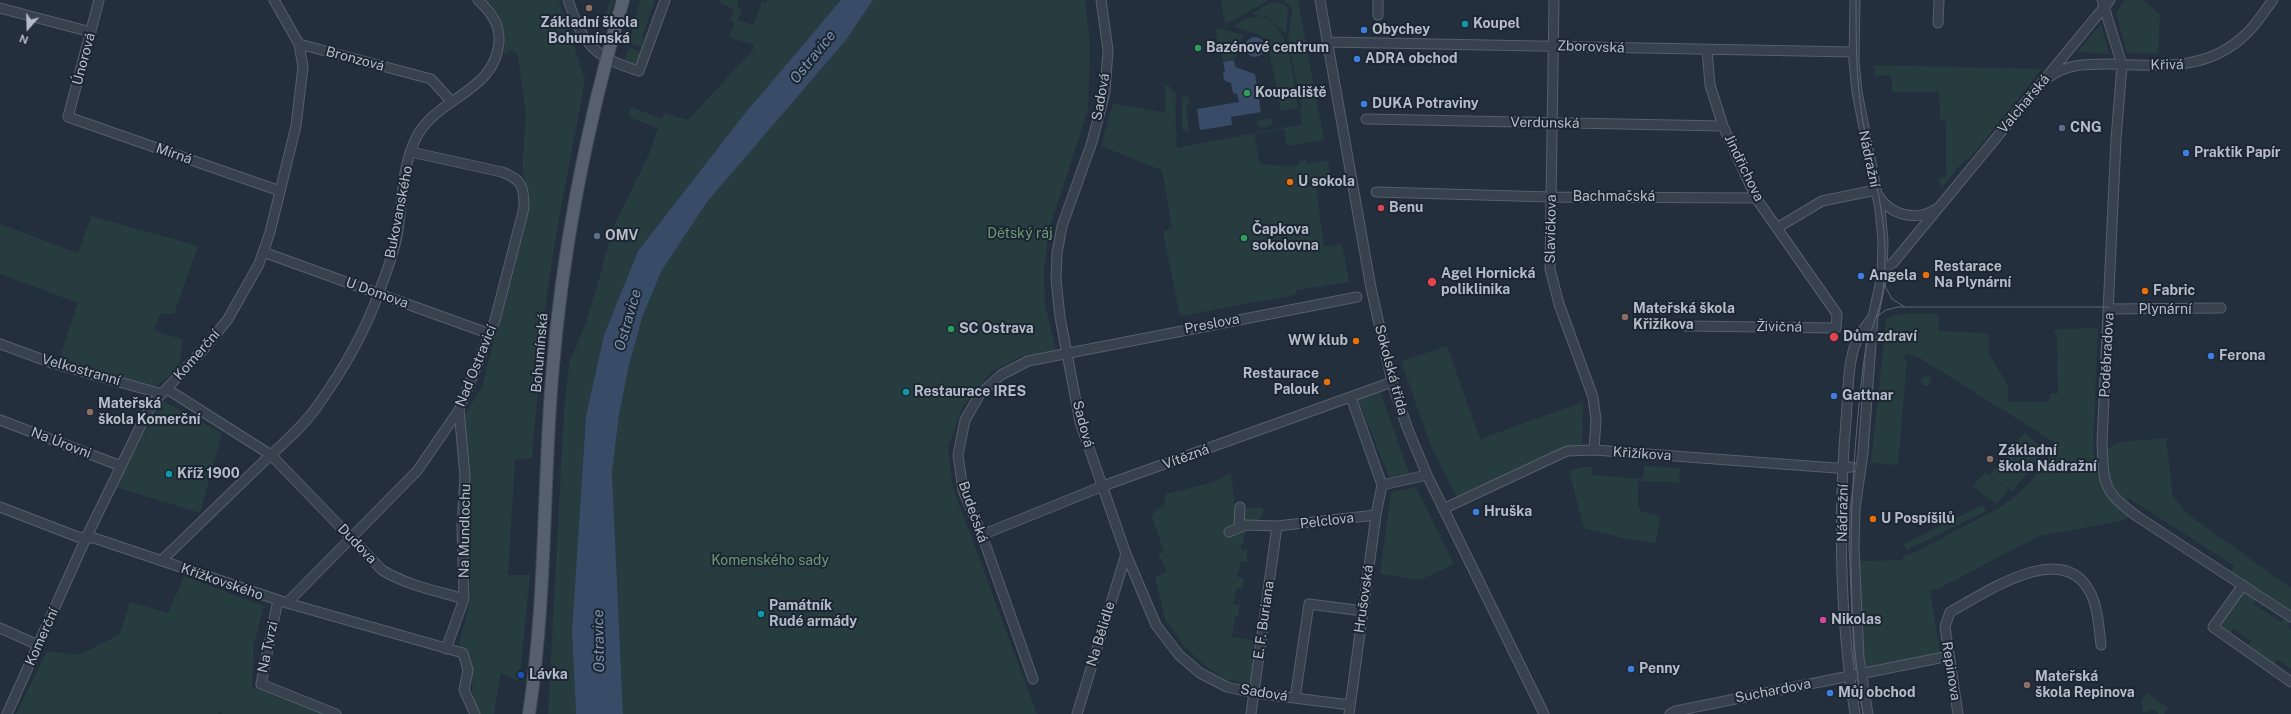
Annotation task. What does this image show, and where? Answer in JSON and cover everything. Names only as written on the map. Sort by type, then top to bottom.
[{"type":"main road","name":"Bohumínská","points":[[529,714],[538,624],[545,480],[557,324],[578,182],[606,57],[623,0]]},
{"type":"street","name":"Únorová","points":[[68,117],[92,32],[99,0]]},
{"type":"street","points":[[274,0],[299,44]]},
{"type":"street","name":"Bukovanského","points":[[161,561],[292,436],[315,408],[348,357],[379,294],[397,237],[411,152],[422,129],[451,101],[483,79],[496,60],[499,36],[496,21],[488,8],[478,0]]},
{"type":"street","points":[[568,0],[584,39],[606,57],[620,65],[639,71],[665,0]]},
{"type":"street","name":"Sokolská třída","points":[[1320,0],[1371,288],[1392,382],[1407,427],[1427,475],[1544,714]]},
{"type":"street","points":[[1378,0],[1378,15]]},
{"type":"street","name":"Slavíčkova","points":[[1554,0],[1550,269],[1574,345],[1593,397],[1596,420],[1594,450]]},
{"type":"street","name":"Nádražní","points":[[1855,0],[1854,52],[1860,110],[1883,229],[1880,290],[1873,317],[1863,453],[1855,509],[1854,547],[1861,673],[1868,714]]},
{"type":"street","points":[[1938,23],[1939,0]]},
{"type":"street","name":"Křivá","points":[[2042,83],[2056,73],[2072,66],[2172,66],[2193,64],[2208,59],[2243,38],[2273,0]]},
{"type":"street","name":"Sadová","points":[[1102,1],[1108,50],[1103,99],[1092,142],[1062,226],[1057,253],[1056,279],[1060,317],[1080,422],[1126,554],[1156,624],[1179,655],[1213,681],[1227,687],[1254,693],[1295,698],[1349,709]]},
{"type":"street","name":"Poděbradova","points":[[2105,2],[2122,65],[2116,139],[2102,442],[2104,475],[2107,489],[2115,500],[2138,517],[2291,617]]},
{"type":"street","name":"Valchařská","points":[[1882,269],[1893,263],[2042,83],[2105,2]]},
{"type":"street","points":[[0,8],[92,32]]},
{"type":"street","name":"Zborovská","points":[[1328,42],[1854,52]]},
{"type":"street","name":"Bronzová","points":[[299,44],[427,78],[438,85],[451,101]]},
{"type":"street","name":"Komerční","points":[[7,714],[86,538],[153,403],[203,350],[228,319],[256,271],[263,252],[280,191],[296,126],[303,67],[299,44]]},
{"type":"street","name":"Jindřichova","points":[[1707,50],[1710,85],[1724,126],[1756,198],[1837,314]]},
{"type":"street","name":"Mírná","points":[[68,117],[280,191]]},
{"type":"street","name":"Verdunská","points":[[1366,119],[1724,126]]},
{"type":"street","name":"Nad Ostravicí","points":[[282,602],[351,538],[418,472],[459,410],[490,334],[524,208],[524,193],[521,184],[512,176],[502,172],[411,152]]},
{"type":"street","points":[[1777,228],[1822,201],[1876,190]]},
{"type":"street","name":"Valchařská","points":[[1876,190],[1886,205],[1902,214],[1921,215],[1939,207]]},
{"type":"street","name":"Bachmačská","points":[[1376,192],[1551,197],[1756,198]]},
{"type":"street","name":"U Domova","points":[[263,252],[490,334]]},
{"type":"street","name":"Preslova","points":[[1068,353],[1357,297]]},
{"type":"street","name":"Plynární","points":[[2109,309],[2221,308]]},
{"type":"street","name":"Živičná","points":[[1685,326],[1836,328],[1837,314]]},
{"type":"street","name":"Nádražní","points":[[1855,714],[1848,676],[1842,547],[1848,468],[1852,357],[1859,335],[1873,317]]},
{"type":"street","name":"Velkostranní","points":[[0,344],[52,363],[164,391]]},
{"type":"street","name":"Budečská","points":[[1033,679],[982,535],[963,490],[958,455],[969,412],[980,394],[1001,375],[1028,361],[1068,353]]},
{"type":"street","name":"Vítězná","points":[[982,535],[1103,486],[1392,382]]},
{"type":"street","points":[[164,391],[271,455]]},
{"type":"street","points":[[1351,397],[1382,485],[1427,475]]},
{"type":"street","name":"Na Mundlochu","points":[[446,649],[464,599],[462,526],[465,476],[459,410]]},
{"type":"street","name":"Na Úrovni","points":[[0,420],[121,466]]},
{"type":"street","name":"Křižíkova","points":[[1443,509],[1567,451],[1594,450],[1848,468]]},
{"type":"street","name":"Dudova","points":[[271,455],[382,570],[393,577],[464,599]]},
{"type":"street","name":"Hrušovská","points":[[1349,709],[1376,515],[1382,485]]},
{"type":"street","name":"Křížkovského","points":[[0,507],[78,536],[94,538],[282,602],[463,653],[467,660],[468,670],[464,690],[475,714]]},
{"type":"street","points":[[1239,527],[1240,507]]},
{"type":"street","name":"Pelclova","points":[[1277,526],[1376,515]]},
{"type":"street","points":[[1229,532],[1239,527],[1277,526]]},
{"type":"street","name":"E. F. Buriana","points":[[1251,714],[1277,526]]},
{"type":"street","name":"Na Bělidle","points":[[1077,714],[1126,554]]},
{"type":"street","name":"Repinova","points":[[1958,714],[1944,627],[1950,612],[2023,574],[2040,569],[2062,570],[2078,578],[2090,591],[2097,613],[2102,645]]},
{"type":"street","points":[[2243,585],[2213,627],[2291,682]]},
{"type":"street","name":"Na Tvrzi","points":[[282,602],[261,684],[336,714]]},
{"type":"street","points":[[1295,698],[1309,604],[1363,611]]},
{"type":"street","points":[[0,628],[38,645]]},
{"type":"street","name":"Suchardova","points":[[1670,714],[1676,711],[1948,656]]},
{"type":"green space","points":[[487,0],[559,0],[585,80],[556,235],[545,309],[532,458],[515,460],[508,575],[530,575],[519,682],[501,673],[494,714],[481,714],[473,699],[471,660],[459,645],[471,598],[467,527],[469,475],[464,416],[482,387],[528,207],[529,193],[522,169],[526,114],[518,57],[517,53],[510,50],[504,55],[505,40],[503,25],[497,12]]},
{"type":"green space","points":[[610,0],[614,0],[605,28],[602,27]]},
{"type":"green space","points":[[640,0],[655,0],[642,37],[644,38],[642,45],[645,46],[644,48],[629,43]]},
{"type":"green space","points":[[721,0],[738,0],[737,7],[742,10],[738,20],[753,25],[762,1],[766,3],[767,0],[841,0],[742,117],[638,251],[604,335],[586,416],[572,631],[576,714],[548,714],[564,412],[569,364],[588,317],[614,226],[649,154],[658,128],[631,118],[628,114],[631,107],[662,119],[664,113],[688,120],[752,51],[754,45],[729,37],[735,22],[730,20],[734,9],[720,3]]},
{"type":"green space","name":"Komenského sady","points":[[873,0],[1085,0],[1090,44],[1088,110],[1050,226],[1044,269],[1045,304],[1056,351],[1022,356],[991,372],[963,406],[948,447],[953,488],[1037,714],[623,714],[612,473],[619,415],[629,365],[643,315],[662,270],[707,202],[846,40]]},
{"type":"green space","points":[[1221,0],[1269,0],[1225,25]]},
{"type":"green space","name":"Čapkova sokolovna","points":[[1282,0],[1298,0],[1324,140],[1287,146],[1284,129],[1254,134],[1260,164],[1294,166],[1299,165],[1298,161],[1306,160],[1307,164],[1328,160],[1332,183],[1316,186],[1324,247],[1342,244],[1349,282],[1297,290],[1295,295],[1180,316],[1163,232],[1172,228],[1161,170],[1101,146],[1113,103],[1165,113],[1165,86],[1168,85],[1176,95],[1177,148],[1302,124],[1300,110],[1302,109],[1288,39],[1292,9]]},
{"type":"green space","points":[[2125,0],[2142,0],[2160,14],[2158,54],[2127,53],[2116,13]]},
{"type":"green space","points":[[1271,2],[1284,4],[1288,9],[1286,34],[1267,17],[1252,14]]},
{"type":"green space","points":[[1260,16],[1271,21],[1279,30],[1285,42],[1292,69],[1298,108],[1281,111],[1267,40],[1259,34],[1234,27],[1246,18]]},
{"type":"green space","points":[[2101,24],[2109,54],[2077,52]]},
{"type":"green space","points":[[1218,28],[1243,35],[1235,59],[1223,61],[1215,31]]},
{"type":"green space","points":[[629,47],[642,52],[635,64],[624,62]]},
{"type":"green space","points":[[1874,65],[2042,69],[1975,152],[1960,165],[1941,189],[1939,178],[1946,176],[1946,121],[1940,120],[1939,92],[1892,92],[1891,75],[1875,76]]},
{"type":"green space","points":[[1188,95],[1190,104],[1186,105],[1189,132],[1182,130],[1182,98]]},
{"type":"green space","points":[[1274,118],[1271,125],[1266,128],[1259,127],[1255,121]]},
{"type":"green space","points":[[91,216],[198,246],[174,314],[160,314],[153,330],[183,340],[179,368],[154,388],[59,360],[78,303],[0,274],[0,224],[78,253]]},
{"type":"green space","points":[[1918,313],[1938,314],[1939,331],[1985,333],[1989,336],[1989,354],[2008,385],[2008,401],[2049,402],[2050,394],[2058,394],[2057,334],[2053,334],[2057,329],[2098,328],[2093,450],[2103,489],[2115,505],[2129,517],[2121,521],[2039,536],[1940,588],[1930,590],[1941,658],[1865,672],[1860,561],[1902,560],[1904,556],[1928,546],[2000,507],[2024,489],[2035,477],[2057,444],[1920,358],[1907,354],[1902,357],[1907,360],[1898,465],[1871,463],[1886,320],[1894,315]]},
{"type":"green space","points":[[1447,346],[1480,439],[1583,402],[1582,446],[1567,446],[1457,498],[1430,444],[1401,361]]},
{"type":"green space","points":[[1926,376],[1931,381],[1926,386],[1921,381]]},
{"type":"green space","points":[[1380,391],[1409,473],[1389,477],[1358,399]]},
{"type":"green space","points":[[162,400],[222,433],[200,513],[116,487]]},
{"type":"green space","points":[[2024,433],[2045,450],[2012,492],[1990,475]]},
{"type":"green space","points":[[2166,438],[2173,497],[2189,515],[2291,588],[2291,614],[2282,605],[2231,572],[2234,566],[2129,498],[2125,503],[2119,498],[2110,479],[2107,449],[2119,442]]},
{"type":"green space","points":[[1644,466],[1680,468],[1679,483],[1638,481],[1638,505],[1641,511],[1660,516],[1656,543],[1626,539],[1584,528],[1569,471],[1584,467],[1593,467],[1592,475],[1643,479]]},
{"type":"green space","points":[[1985,472],[2008,490],[1996,504],[1973,486]]},
{"type":"green space","points":[[1231,473],[1235,508],[1263,508],[1263,515],[1245,533],[1243,544],[1241,545],[1241,550],[1248,550],[1246,562],[1241,561],[1237,577],[1244,578],[1242,589],[1237,588],[1233,604],[1240,605],[1238,617],[1235,616],[1232,637],[1257,641],[1251,685],[1225,679],[1204,665],[1185,647],[1165,619],[1155,577],[1167,572],[1158,554],[1164,552],[1152,517],[1156,509],[1163,507],[1166,494],[1214,482]]},
{"type":"green space","points":[[1416,487],[1454,564],[1420,580],[1380,574],[1391,492]]},
{"type":"green space","points":[[1983,505],[1986,511],[1907,550],[1904,544]]},
{"type":"green space","points":[[184,576],[264,606],[254,643],[252,687],[320,714],[223,714],[219,712],[217,714],[16,714],[47,651],[79,655],[120,634],[130,602],[168,613]]},
{"type":"green space","points":[[2245,592],[2257,598],[2254,604],[2281,622],[2285,617],[2291,621],[2288,627],[2291,630],[2291,669],[2278,659],[2274,665],[2248,646],[2251,641],[2234,629],[2230,634],[2222,627],[2221,621],[2241,593]]},
{"type":"green space","points":[[2147,693],[2168,708],[2164,714],[2159,714],[2153,710],[2143,713],[2141,701]]},
{"type":"water","name":"Ostravice","points":[[841,0],[873,0],[846,40],[707,202],[662,270],[643,315],[629,365],[619,415],[612,473],[623,714],[576,714],[572,631],[586,416],[604,335],[638,251],[742,117]]},
{"type":"water","points":[[1255,37],[1262,40],[1265,47],[1262,54],[1255,57],[1248,54],[1245,47],[1248,40]]},
{"type":"water","points":[[1234,60],[1235,67],[1255,74],[1261,112],[1231,117],[1232,125],[1200,130],[1197,109],[1239,102],[1237,94],[1233,93],[1231,83],[1224,80],[1223,73],[1225,72],[1223,62]]},
{"type":"tram line","points":[[1856,0],[1857,58],[1860,101],[1865,134],[1877,187],[1885,240],[1883,290],[1865,353],[1855,448],[1851,537],[1851,582],[1853,627],[1863,714]]},
{"type":"tram line","points":[[1884,284],[1892,299],[1905,307]]},
{"type":"tram line","points":[[1876,317],[1886,310],[1898,307],[2109,307]]},
{"type":"place","name":"Základní škola Bohumínská","points":[[589,8]]},
{"type":"place","name":"Koupel","points":[[1465,24]]},
{"type":"place","name":"Obychey","points":[[1364,30]]},
{"type":"place","name":"Bazénové centrum","points":[[1198,48]]},
{"type":"place","name":"ADRA obchod","points":[[1357,59]]},
{"type":"place","name":"Koupaliště","points":[[1247,93]]},
{"type":"place","name":"DUKA Potraviny","points":[[1364,104]]},
{"type":"place","name":"CNG","points":[[2062,128]]},
{"type":"place","name":"Praktik Papír","points":[[2186,153]]},
{"type":"place","name":"U sokola","points":[[1290,182]]},
{"type":"place","name":"Benu","points":[[1381,208]]},
{"type":"place","name":"OMV","points":[[597,236]]},
{"type":"place","name":"Čapkova sokolovna","points":[[1244,238]]},
{"type":"place","name":"Restarace Na Plynární","points":[[1926,275]]},
{"type":"place","name":"Angela","points":[[1861,276]]},
{"type":"place","name":"Agel Hornická poliklinika","points":[[1432,282]]},
{"type":"place","name":"Fabric","points":[[2145,291]]},
{"type":"place","name":"Mateřská škola Křižíkova","points":[[1625,317]]},
{"type":"place","name":"SC Ostrava","points":[[951,329]]},
{"type":"place","name":"Dům zdraví","points":[[1834,337]]},
{"type":"place","name":"WW klub","points":[[1356,341]]},
{"type":"place","name":"Ferona","points":[[2211,356]]},
{"type":"place","name":"Restaurace Palouk","points":[[1327,382]]},
{"type":"place","name":"Restaurace IRES","points":[[906,392]]},
{"type":"place","name":"Gattnar","points":[[1834,396]]},
{"type":"place","name":"Mateřská škola Komerční","points":[[90,412]]},
{"type":"place","name":"Základní škola Nádražní","points":[[1990,459]]},
{"type":"place","name":"Kříž 1900","points":[[169,474]]},
{"type":"place","name":"Hruška","points":[[1476,512]]},
{"type":"place","name":"U Pospíšilů","points":[[1873,519]]},
{"type":"place","name":"Památník Rudé armády","points":[[761,614]]},
{"type":"place","name":"Nikolas","points":[[1823,620]]},
{"type":"place","name":"Penny","points":[[1631,669]]},
{"type":"place","name":"Lávka","points":[[521,675]]},
{"type":"place","name":"Mateřská škola Repinova","points":[[2027,685]]},
{"type":"place","name":"Můj obchod","points":[[1830,693]]},
{"type":"park label","name":"Dětský ráj","points":[[1020,234]]}]
